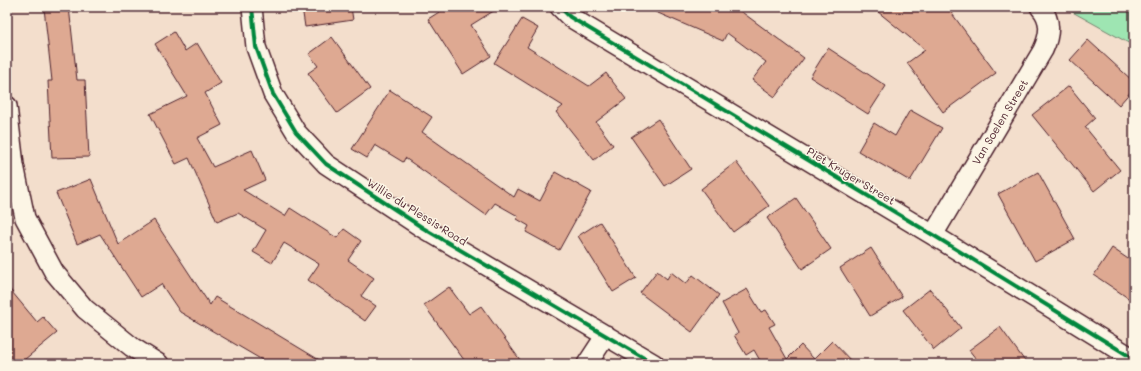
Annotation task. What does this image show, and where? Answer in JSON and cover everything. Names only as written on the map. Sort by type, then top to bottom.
[{"type":"street","name":"Willie du Plessis Road","points":[[252,7],[256,47],[273,94],[296,132],[326,164],[423,228],[654,364]]},
{"type":"street","name":"Piet Kruger Street","points":[[560,7],[570,17],[933,235],[1134,359]]},
{"type":"street","name":"Van Soelen Street","points":[[933,235],[1043,50],[1048,38],[1048,20],[1040,7]]},
{"type":"street","points":[[7,106],[14,165],[25,218],[54,272],[85,309],[132,348],[159,364]]},
{"type":"street","points":[[587,364],[606,335]]},
{"type":"green space","points":[[1063,7],[1134,7],[1134,46],[1067,9]]},
{"type":"building","points":[[69,7],[77,80],[85,80],[89,157],[52,158],[48,81],[52,81],[44,8]]},
{"type":"building","points":[[302,7],[351,7],[353,20],[305,27]]},
{"type":"building","points":[[447,7],[500,7],[471,25],[491,56],[463,74],[428,19]]},
{"type":"building","points":[[644,7],[735,7],[804,58],[775,97],[752,80],[766,62],[727,33],[723,41]]},
{"type":"building","points":[[872,7],[947,7],[996,73],[943,112],[907,63],[925,50]]},
{"type":"building","points":[[522,19],[538,28],[527,47],[589,86],[606,73],[626,99],[596,122],[613,145],[594,160],[556,112],[563,106],[494,63]]},
{"type":"building","points":[[174,32],[185,51],[197,43],[221,83],[205,93],[222,125],[197,138],[213,167],[252,150],[265,180],[243,190],[285,216],[290,208],[337,238],[344,229],[361,241],[348,260],[374,278],[361,296],[376,306],[365,321],[308,280],[319,264],[284,243],[272,263],[253,252],[266,230],[238,213],[217,222],[189,158],[176,164],[150,114],[187,96],[155,44]]},
{"type":"building","points":[[332,37],[370,89],[337,113],[308,73],[318,66],[309,54]]},
{"type":"building","points":[[1088,40],[1134,82],[1134,88],[1119,105],[1070,60]]},
{"type":"building","points":[[828,48],[886,86],[868,114],[810,77]]},
{"type":"building","points":[[1069,86],[1095,118],[1085,127],[1120,170],[1094,191],[1032,115]]},
{"type":"building","points":[[390,90],[432,117],[422,132],[514,197],[518,189],[540,201],[555,172],[591,192],[559,250],[526,232],[529,226],[517,219],[518,216],[495,203],[486,215],[405,158],[403,162],[375,145],[367,158],[352,149]]},
{"type":"building","points":[[910,110],[942,128],[910,181],[858,151],[874,123],[895,136]]},
{"type":"building","points":[[658,119],[691,169],[665,186],[631,137]]},
{"type":"building","points":[[736,162],[769,206],[733,232],[701,189]]},
{"type":"building","points":[[1038,172],[1075,239],[1035,261],[998,194]]},
{"type":"building","points":[[91,179],[118,244],[154,220],[210,305],[215,297],[326,364],[269,364],[180,312],[161,284],[141,297],[100,234],[77,244],[56,193]]},
{"type":"building","points":[[796,198],[831,249],[802,269],[767,218]]},
{"type":"building","points":[[600,222],[636,278],[613,292],[578,236]]},
{"type":"building","points":[[871,248],[902,297],[870,316],[840,268]]},
{"type":"building","points":[[1112,248],[1134,263],[1134,302],[1094,275]]},
{"type":"building","points":[[657,271],[667,279],[671,272],[686,284],[693,275],[719,295],[692,332],[640,293]]},
{"type":"building","points":[[7,286],[37,322],[43,317],[57,333],[19,364],[7,364]]},
{"type":"building","points":[[449,287],[469,314],[481,306],[523,364],[467,364],[424,305]]},
{"type":"building","points":[[747,289],[761,312],[766,310],[775,324],[769,327],[787,359],[801,345],[814,359],[832,341],[854,364],[762,364],[754,350],[746,355],[734,335],[738,333],[722,303]]},
{"type":"building","points":[[930,289],[961,328],[934,350],[903,310]]},
{"type":"building","points":[[1000,327],[1027,364],[980,364],[969,350]]},
{"type":"cycle path","points":[[252,7],[256,47],[273,94],[296,132],[326,164],[423,228],[654,364]]},
{"type":"cycle path","points":[[560,7],[570,17],[933,235],[1134,359]]}]
